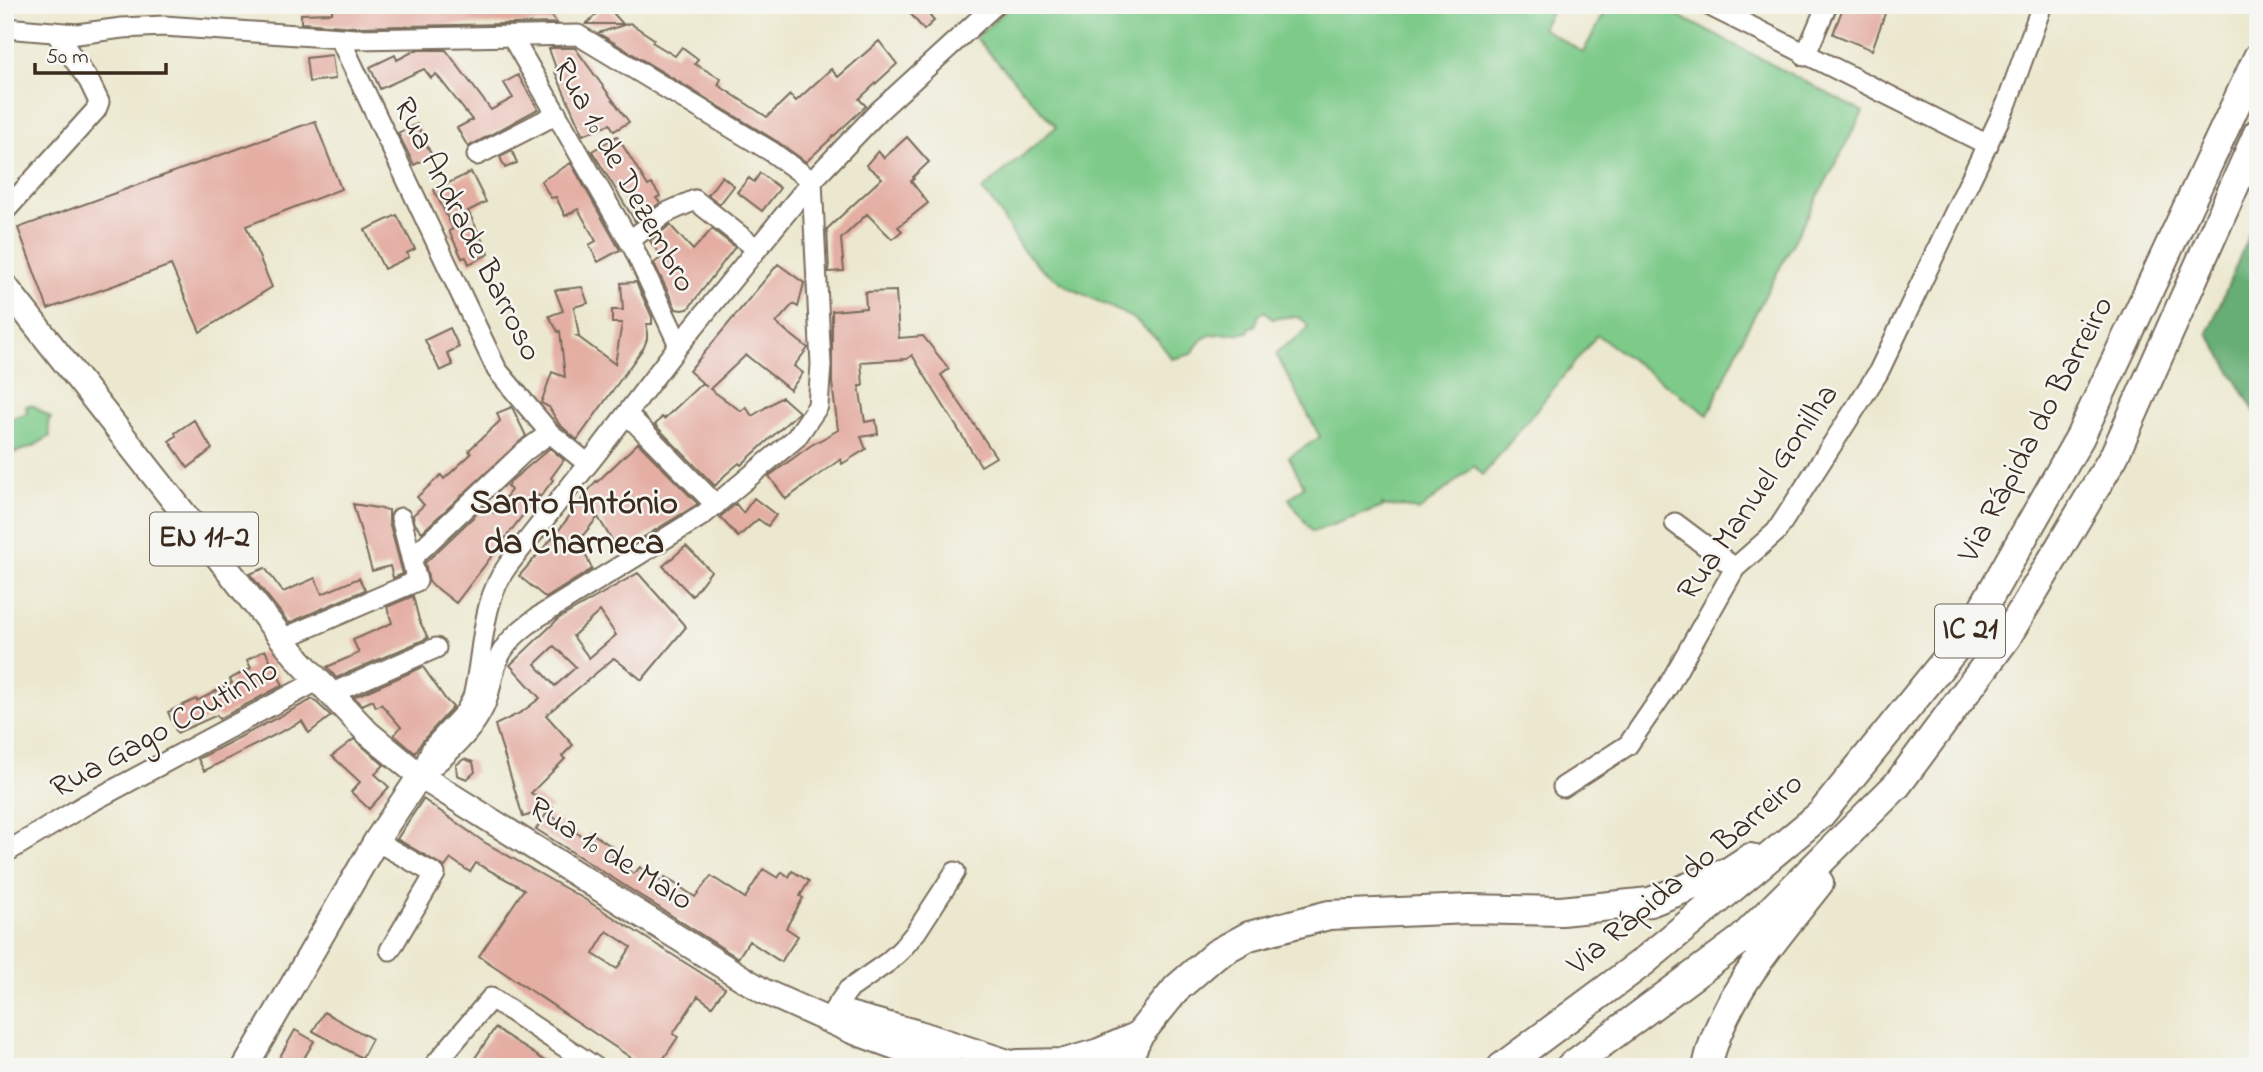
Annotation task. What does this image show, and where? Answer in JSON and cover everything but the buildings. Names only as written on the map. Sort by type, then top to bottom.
[{"type":"highway","name":"Via Rápida do Barreiro","points":[[1502,1067],[1643,962],[1821,814],[1971,629],[2080,437],[2258,57]]},
{"type":"highway","name":"IC 21","points":[[1570,1067],[1742,939],[1897,785],[2006,638],[2114,456],[2258,133]]},
{"type":"highway","points":[[1707,1067],[1711,1050],[1746,976],[1897,785]]},
{"type":"highway","points":[[1124,1067],[1138,1036],[1177,988],[1216,954],[1250,936],[1329,915],[1469,909],[1561,911],[1650,902],[1730,871],[1821,814]]},
{"type":"highway","points":[[1012,1066],[1065,1063],[1099,1053],[1138,1036]]},
{"type":"main road","name":"EN 11-2","points":[[5,285],[282,639],[368,733],[420,776]]},
{"type":"main road","points":[[246,1067],[376,841],[420,776]]},
{"type":"main road","name":"Rua 1º de Maio","points":[[420,776],[763,991]]},
{"type":"main road","name":"EN 11-2","points":[[763,991],[919,1033],[1012,1066]]},
{"type":"main road","name":"EN 11-2","points":[[763,991],[852,1031],[950,1067]]},
{"type":"street","points":[[420,776],[432,748],[466,711],[473,697],[487,616],[496,582],[508,565],[679,345],[812,181],[879,111],[995,5]]},
{"type":"street","points":[[1708,5],[1805,56],[1988,145]]},
{"type":"street","points":[[1805,56],[1826,5]]},
{"type":"street","name":"Rua Manuel Gonilha","points":[[1563,787],[1628,745],[1667,688],[1735,568],[1776,532],[1878,373],[2007,103],[2042,5]]},
{"type":"street","points":[[5,28],[76,34],[164,26],[340,39],[578,35],[772,152],[812,181]]},
{"type":"street","points":[[5,211],[96,110],[99,102],[89,81],[55,32]]},
{"type":"street","name":"Rua 1º de Dezembro","points":[[512,37],[629,241],[679,345]]},
{"type":"street","name":"Rua Andrade Barroso","points":[[340,39],[497,370],[550,433],[588,464]]},
{"type":"street","points":[[477,155],[557,114]]},
{"type":"street","points":[[420,776],[443,759],[477,720],[485,706],[496,664],[515,634],[716,505],[796,438],[818,406],[821,365],[812,181]]},
{"type":"street","points":[[629,241],[666,213],[695,200],[757,249]]},
{"type":"street","points":[[627,414],[716,505]]},
{"type":"street","points":[[411,559],[525,451],[550,433]]},
{"type":"street","points":[[282,639],[416,581],[401,518]]},
{"type":"street","points":[[1675,523],[1735,568]]},
{"type":"street","points":[[487,616],[489,623],[498,633],[515,634]]},
{"type":"street","name":"Rua Gago Coutinho","points":[[5,853],[85,805],[324,688],[436,648]]},
{"type":"street","points":[[376,841],[435,874],[390,950]]},
{"type":"street","points":[[834,1010],[848,990],[901,950],[955,872]]},
{"type":"street","points":[[433,1067],[491,998],[594,1067]]},
{"type":"street","points":[[911,1052],[927,1048],[1012,1066]]},
{"type":"green space","points":[[1011,5],[1555,5],[1542,28],[1583,52],[1609,5],[1658,5],[1863,112],[1746,331],[1708,415],[1597,335],[1483,475],[1474,466],[1419,511],[1401,506],[1384,507],[1382,503],[1383,507],[1312,532],[1289,499],[1304,486],[1289,457],[1320,437],[1276,354],[1305,331],[1308,327],[1305,322],[1297,317],[1272,319],[1265,311],[1259,315],[1255,326],[1250,327],[1248,332],[1209,335],[1197,345],[1192,354],[1172,359],[1157,339],[1133,318],[1068,287],[1042,269],[1021,248],[995,205],[982,190],[1056,127],[976,38]]},
{"type":"green space","points":[[2258,213],[2258,417],[2208,333]]},
{"type":"green space","points":[[29,405],[51,418],[48,422],[50,436],[34,446],[5,456],[5,421],[27,413],[26,406]]},
{"type":"district","name":"Santo António da Charneca","points":[[574,524]]}]
